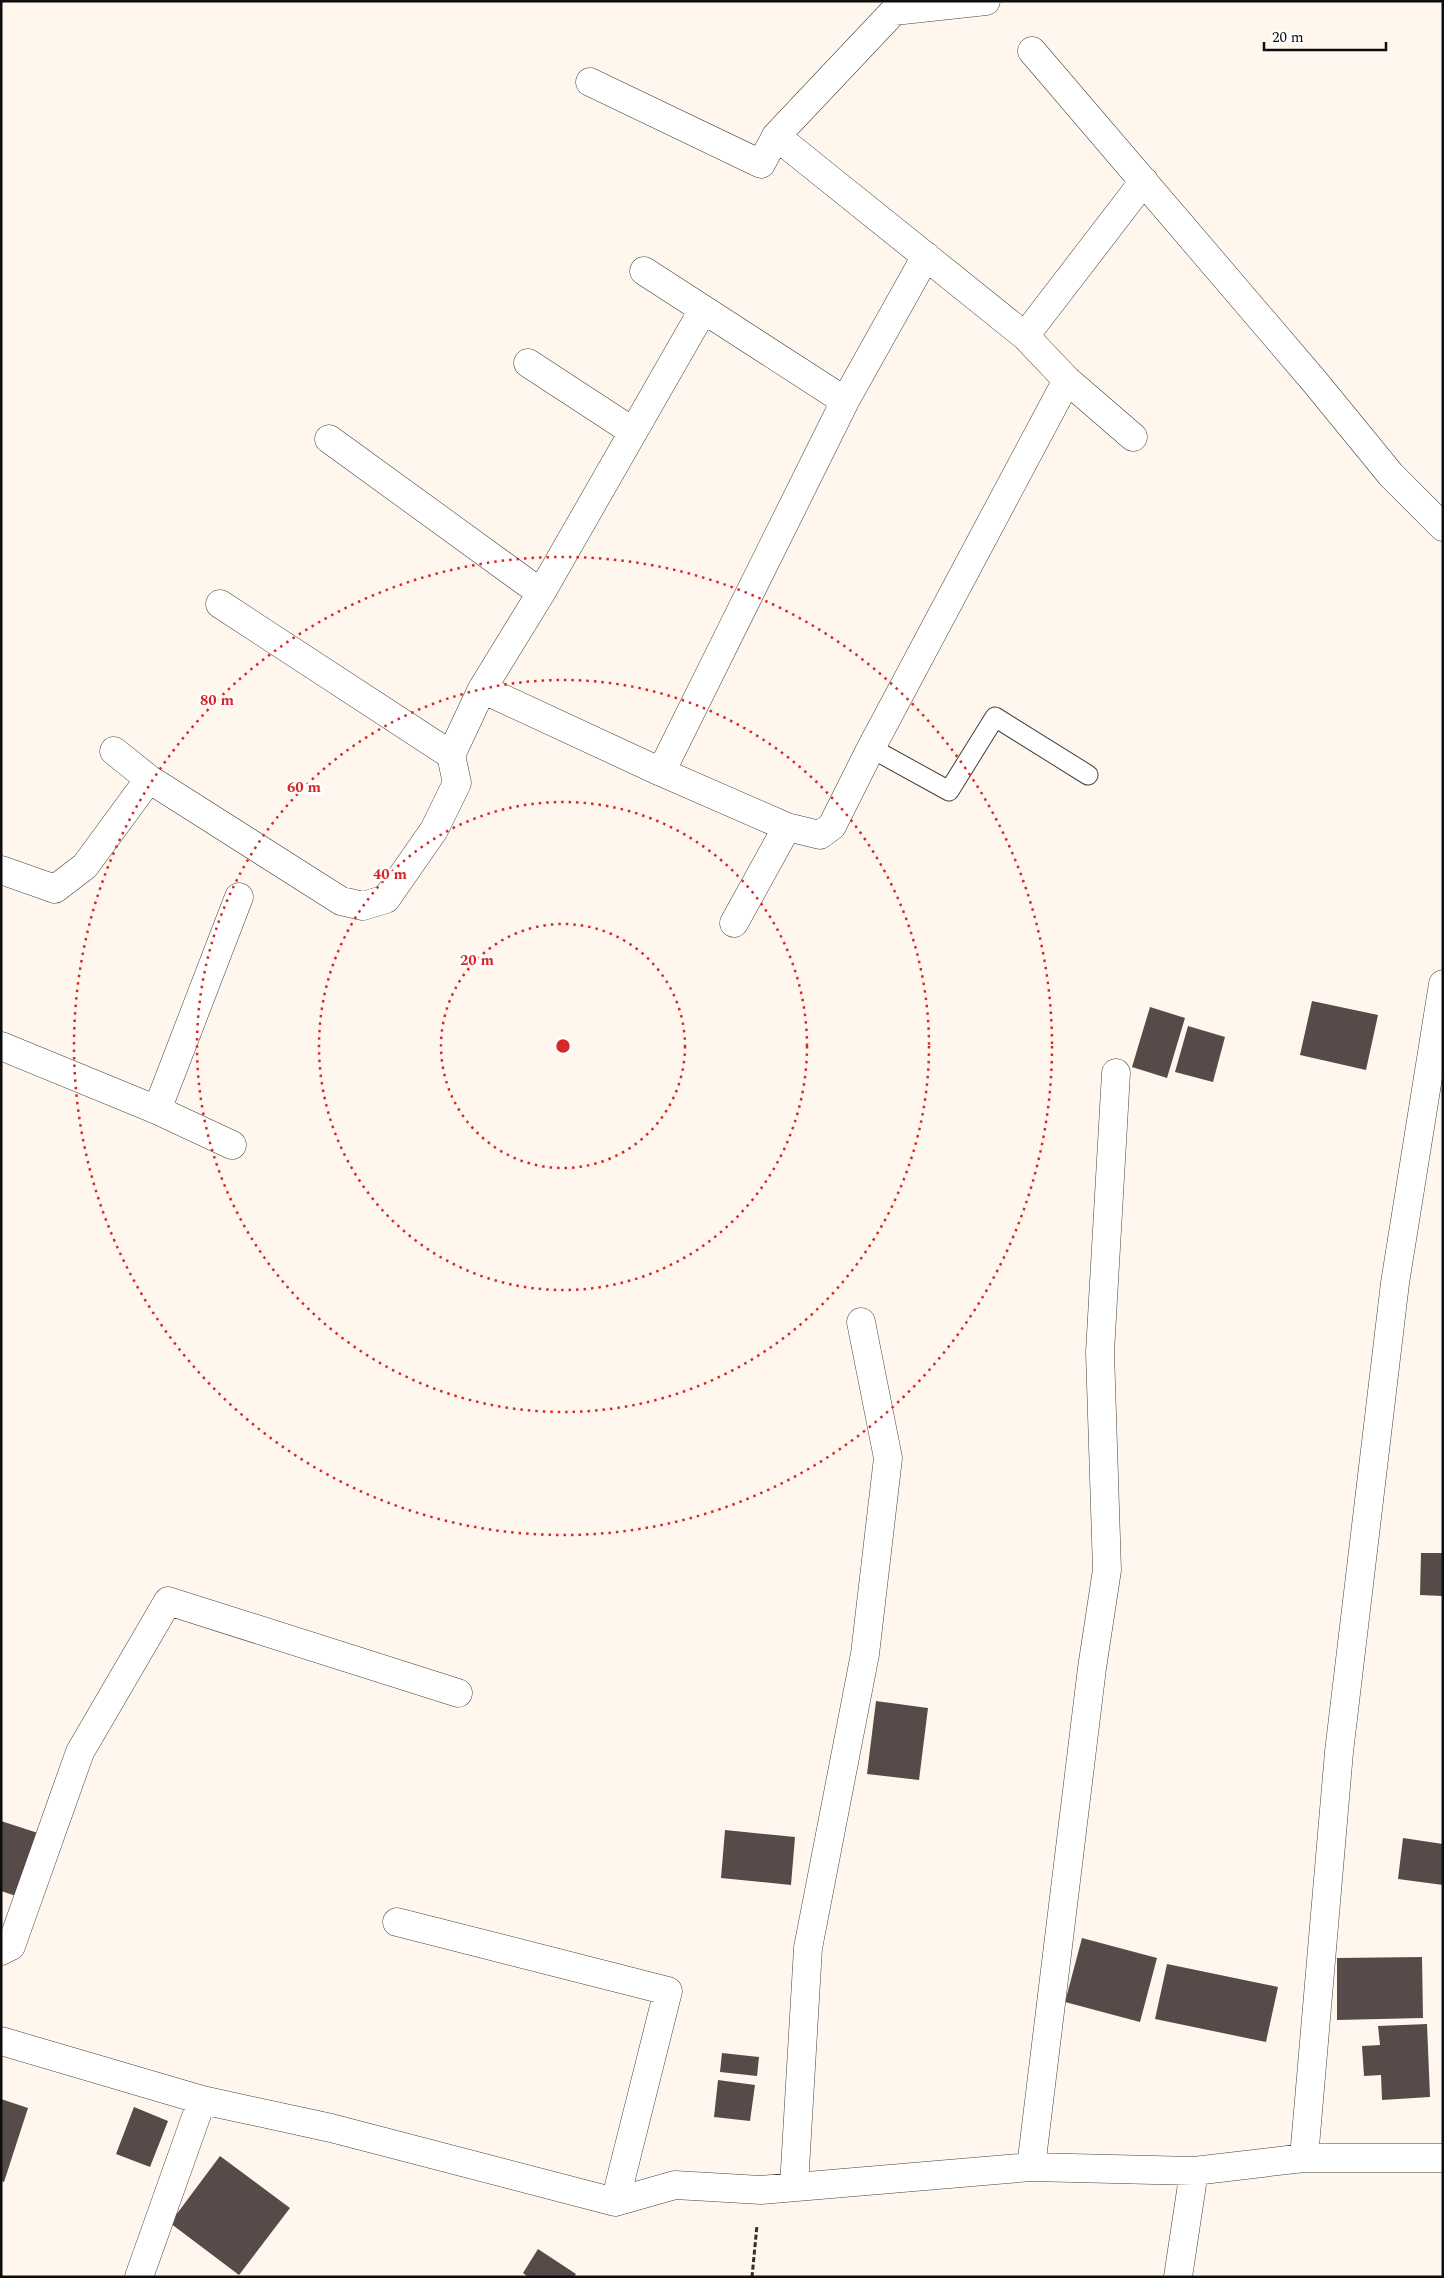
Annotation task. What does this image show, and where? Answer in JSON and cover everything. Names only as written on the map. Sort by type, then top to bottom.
[{"type":"street","points":[[590,82],[761,164],[776,136],[894,11],[986,1]]},
{"type":"street","points":[[1032,52],[1315,382],[1391,475],[1443,527]]},
{"type":"street","points":[[776,136],[1025,336],[1067,380],[1133,437]]},
{"type":"street","points":[[1025,336],[1144,181]]},
{"type":"street","points":[[662,772],[846,401],[926,256]]},
{"type":"street","points":[[644,271],[846,401]]},
{"type":"street","points":[[114,751],[149,779],[342,901],[363,906],[386,899],[434,830],[457,783],[451,755],[482,689],[540,593],[703,310]]},
{"type":"street","points":[[528,363],[632,431]]},
{"type":"street","points":[[482,689],[787,827],[820,835],[832,826],[871,748],[1067,380]]},
{"type":"street","points":[[329,439],[540,593]]},
{"type":"street","points":[[220,604],[451,755]]},
{"type":"street","points":[[1,870],[55,889],[85,866],[149,779]]},
{"type":"street","points":[[734,923],[787,827]]},
{"type":"street","points":[[157,1110],[239,897]]},
{"type":"street","points":[[1304,2158],[1340,1742],[1395,1283],[1443,984]]},
{"type":"street","points":[[1,1046],[157,1110],[232,1145]]},
{"type":"street","points":[[1031,2167],[1090,1688],[1107,1570],[1100,1352],[1116,1073]]},
{"type":"street","points":[[794,2186],[808,1948],[865,1654],[888,1458],[861,1322]]},
{"type":"street","points":[[1,1951],[11,1946],[80,1752],[168,1600],[458,1693]]},
{"type":"street","points":[[397,1922],[668,1991],[616,2202]]},
{"type":"street","points":[[1,2041],[202,2100],[331,2128],[616,2202],[675,2184],[761,2190],[1031,2167],[1194,2171],[1304,2158],[1443,2158]]},
{"type":"street","points":[[139,2277],[202,2100]]},
{"type":"street","points":[[1178,2277],[1194,2171]]},
{"type":"lane","points":[[871,748],[950,791],[995,717],[1088,775]]},
{"type":"path","points":[[752,2277],[761,2190]]},
{"type":"building","points":[[1312,1001],[1378,1015],[1366,1070],[1300,1055]]},
{"type":"building","points":[[1150,1007],[1185,1018],[1167,1078],[1132,1067]]},
{"type":"building","points":[[1188,1026],[1225,1037],[1213,1082],[1175,1072]]},
{"type":"building","points":[[1421,1553],[1443,1553],[1443,1596],[1420,1595]]},
{"type":"building","points":[[876,1701],[928,1708],[919,1780],[867,1774]]},
{"type":"building","points":[[1,1821],[44,1835],[22,1898],[1,1891]]},
{"type":"building","points":[[725,1830],[795,1837],[791,1885],[721,1878]]},
{"type":"building","points":[[1403,1838],[1443,1844],[1443,1885],[1398,1879]]},
{"type":"building","points":[[1082,1938],[1157,1958],[1140,2022],[1065,2002]]},
{"type":"building","points":[[1422,1957],[1423,2018],[1337,2020],[1337,1958]]},
{"type":"building","points":[[1167,1964],[1278,1987],[1266,2042],[1155,2019]]},
{"type":"building","points":[[1427,2024],[1430,2097],[1382,2100],[1381,2075],[1364,2076],[1362,2046],[1380,2045],[1378,2026]]},
{"type":"building","points":[[722,2053],[759,2057],[757,2076],[720,2072]]},
{"type":"building","points":[[718,2080],[755,2085],[750,2121],[714,2117]]},
{"type":"building","points":[[1,2099],[28,2108],[4,2182],[1,2181]]},
{"type":"building","points":[[134,2107],[168,2121],[150,2167],[116,2154]]},
{"type":"building","points":[[220,2156],[290,2208],[239,2275],[170,2223]]},
{"type":"building","points":[[538,2249],[576,2274],[574,2277],[528,2277],[523,2273]]}]
